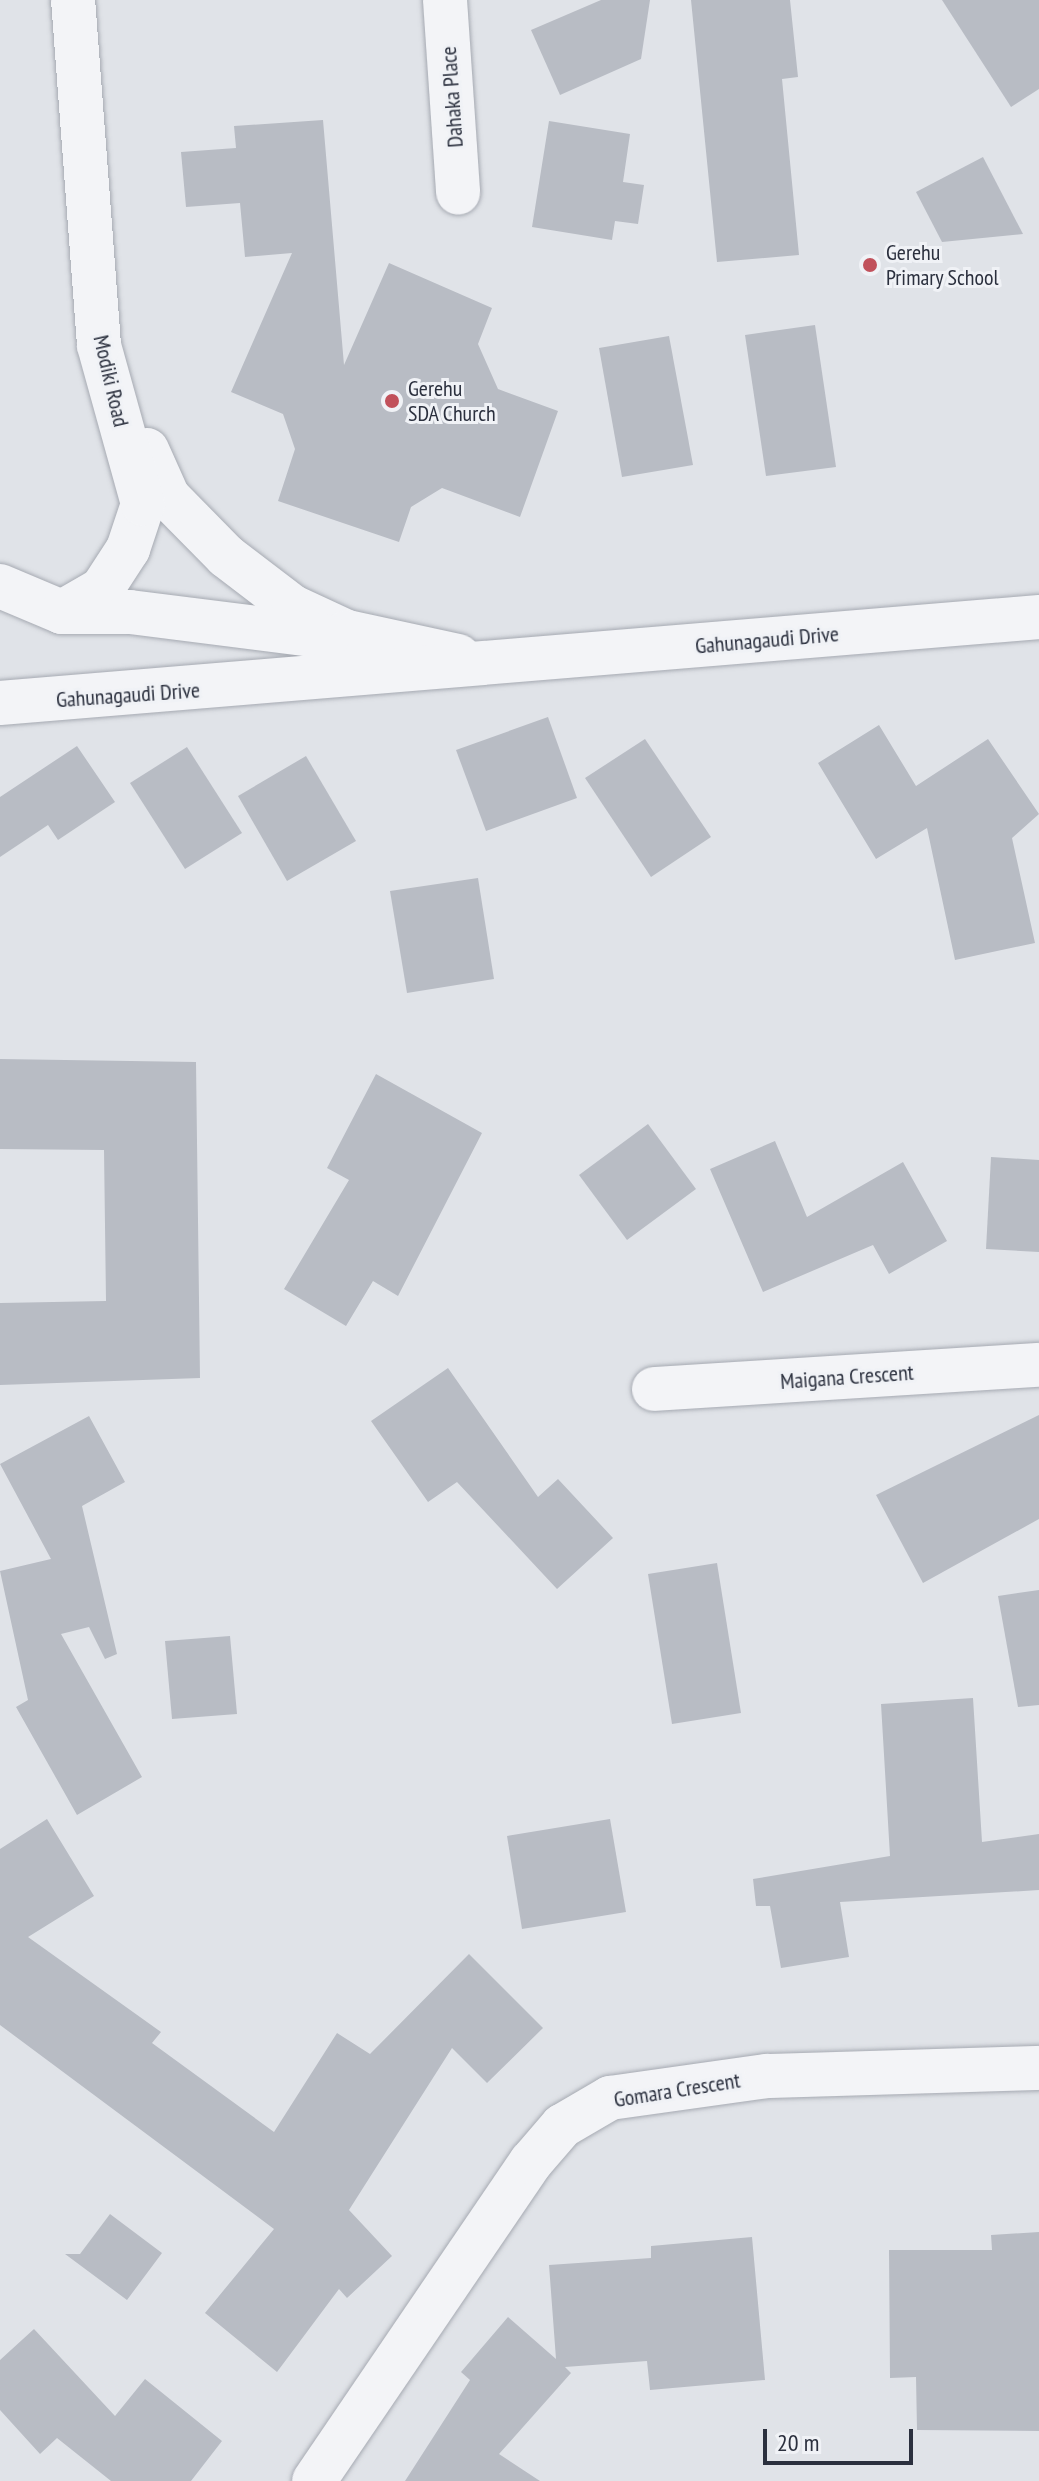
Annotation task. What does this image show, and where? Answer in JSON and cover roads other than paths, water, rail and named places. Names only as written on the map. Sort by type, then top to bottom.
[{"type":"street","name":"Modiki Road","points":[[62,612],[102,589],[128,549],[143,504],[99,345],[73,0]]},
{"type":"street","name":"Dahaka Place","points":[[445,0],[458,193]]},
{"type":"street","points":[[99,345],[168,497],[226,556],[293,607],[347,632],[495,664]]},
{"type":"street","points":[[0,586],[62,612]]},
{"type":"street","name":"Gahunagaudi Drive","points":[[0,621],[62,612],[250,625],[495,664]]},
{"type":"street","name":"Gahunagaudi Drive","points":[[0,703],[1039,617]]},
{"type":"street","name":"Maigana Crescent","points":[[654,1389],[1039,1365]]},
{"type":"street","name":"Gomara Crescent","points":[[314,2481],[531,2162],[562,2126],[610,2098],[767,2076],[1039,2068]]},
{"type":"place","name":"Gerehu Primary School","points":[[870,265]]},
{"type":"place","name":"Gerehu SDA Church","points":[[392,401]]}]
